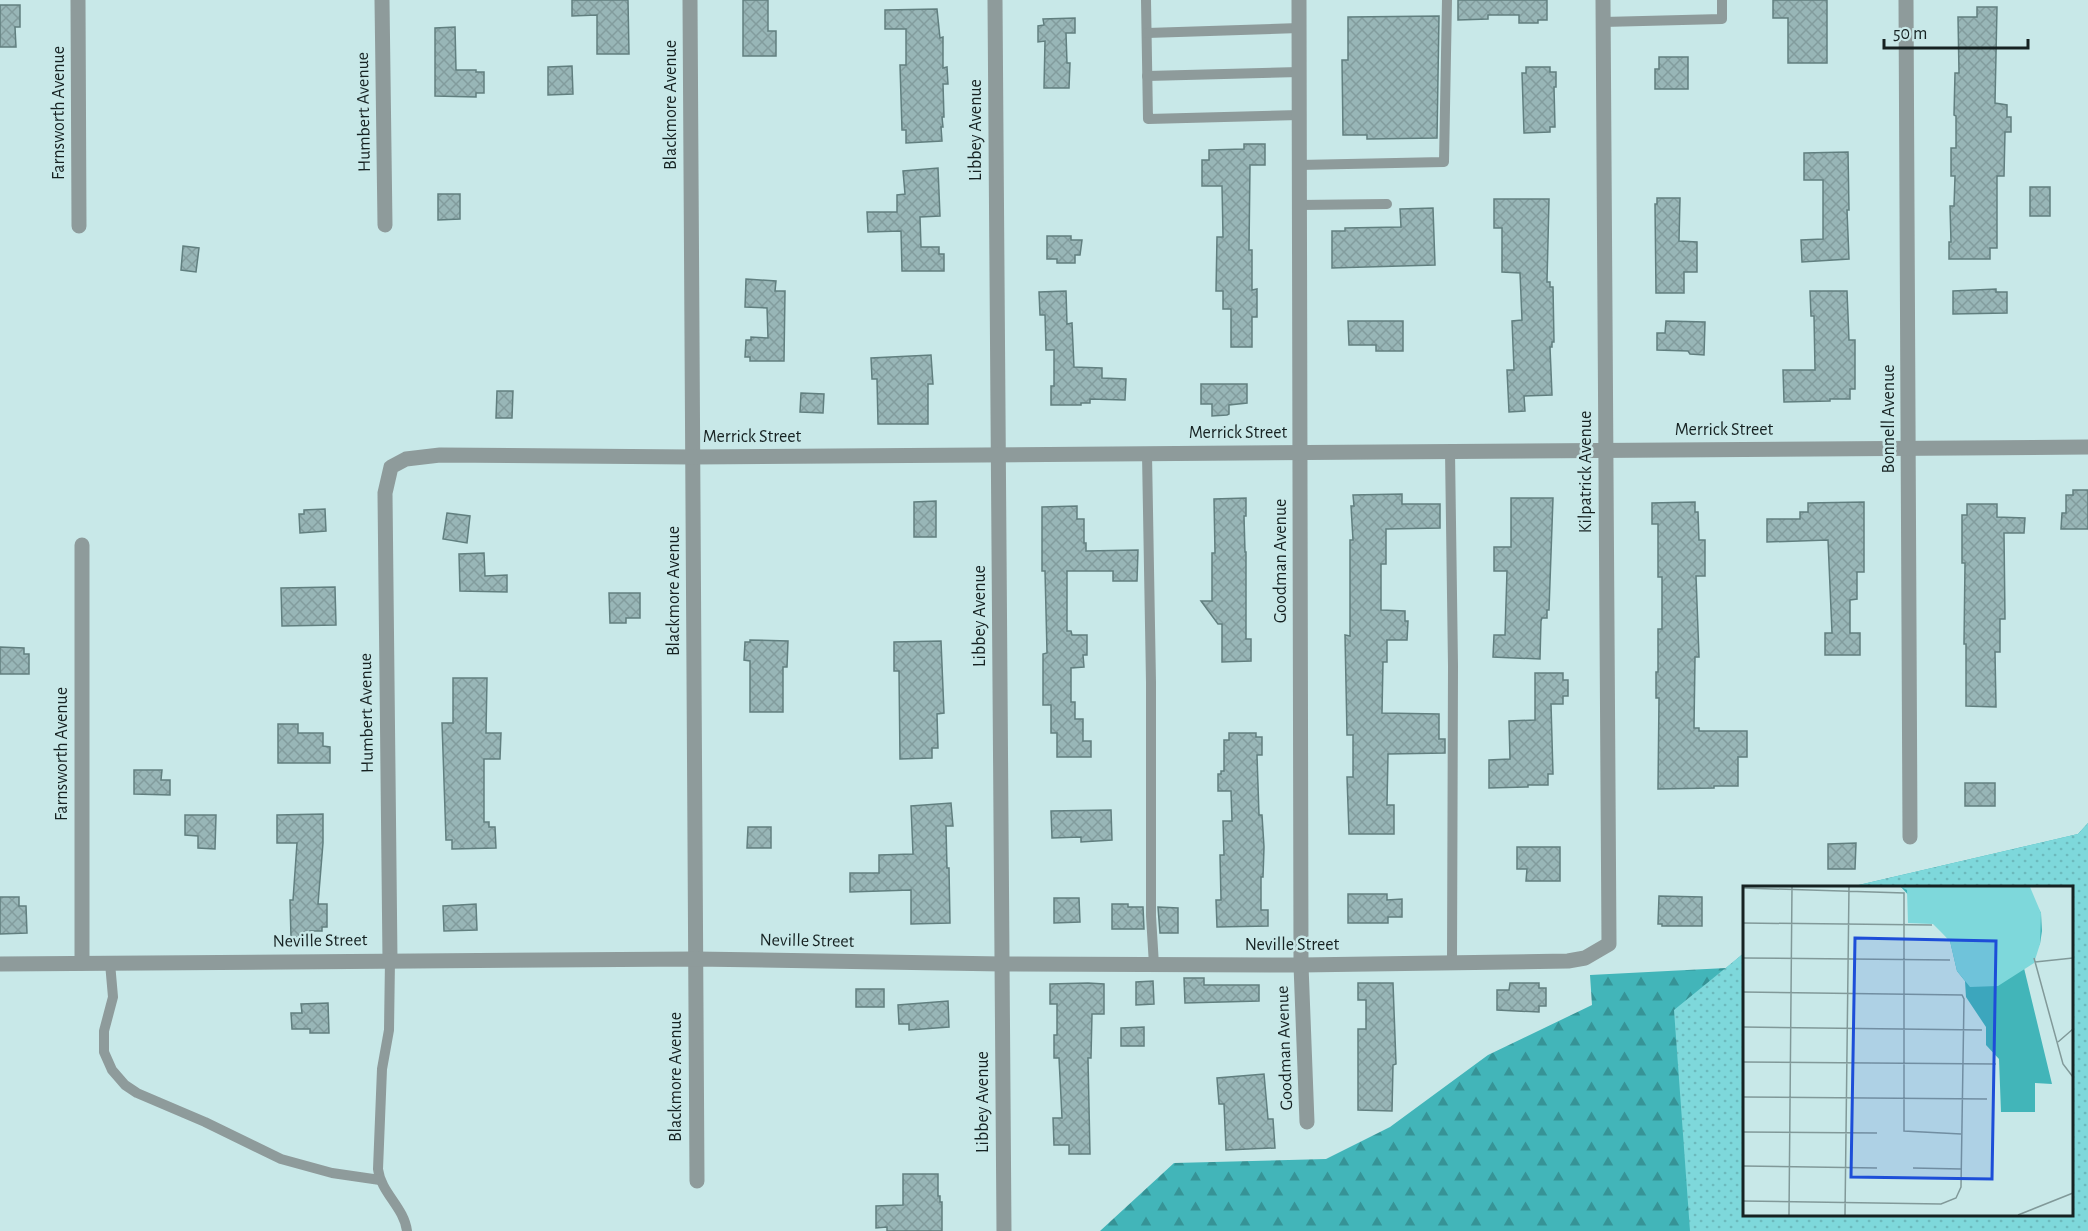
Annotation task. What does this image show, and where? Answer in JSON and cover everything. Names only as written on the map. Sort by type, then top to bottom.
[{"type":"street","name":"Farnsworth Avenue","points":[[78,0],[79,226]]},
{"type":"street","name":"Humbert Avenue","points":[[382,0],[385,225]]},
{"type":"street","name":"Blackmore Avenue","points":[[690,0],[697,1181]]},
{"type":"street","name":"Libbey Avenue","points":[[994,0],[1004,1231]]},
{"type":"street","name":"Goodman Avenue","points":[[1299,0],[1301,965],[1307,1122]]},
{"type":"street","name":"Kilpatrick Avenue","points":[[1603,0],[1608,944]]},
{"type":"street","name":"Bonnell Avenue","points":[[1906,0],[1910,837]]},
{"type":"street","name":"Merrick Street","points":[[391,467],[406,459],[440,455],[692,457],[2088,447]]},
{"type":"street","name":"Humbert Avenue","points":[[390,960],[384,529],[385,493],[391,467]]},
{"type":"street","name":"Farnsworth Avenue","points":[[82,545],[82,963]]},
{"type":"street","name":"Neville Street","points":[[0,964],[695,959],[1002,964],[1301,965],[1568,960],[1585,958],[1608,944]]},
{"type":"lane","points":[[1146,0],[1148,119],[1299,115]]},
{"type":"lane","points":[[1299,165],[1444,162],[1447,0]]},
{"type":"lane","points":[[1603,22],[1722,19],[1722,0]]},
{"type":"lane","points":[[1146,33],[1299,28]]},
{"type":"lane","points":[[1147,76],[1299,72]]},
{"type":"lane","points":[[1299,205],[1388,204]]},
{"type":"lane","points":[[1450,452],[1453,666],[1452,963]]},
{"type":"lane","points":[[1147,453],[1151,682],[1151,916],[1154,964]]},
{"type":"lane","points":[[390,960],[389,1030],[380,1094],[378,1169],[380,1180],[402,1215],[406,1231]]},
{"type":"lane","points":[[110,963],[113,997],[104,1031],[104,1052],[112,1070],[125,1085],[137,1093],[205,1122],[281,1159],[333,1173],[380,1180]]},
{"type":"green space","points":[[2088,823],[2088,1231],[1100,1231],[1174,1163],[1326,1159],[1390,1127],[1488,1055],[1592,1005],[1590,975],[1726,968],[1743,954],[1743,1216],[2073,1216],[2073,886],[1854,886],[2078,834]]},
{"type":"shaded area","points":[[2088,823],[2088,1231],[1690,1231],[1674,1010],[1743,954],[1743,1216],[2073,1216],[2073,886],[1854,886],[2078,834]]},
{"type":"building","points":[[572,0],[628,0],[629,54],[597,54],[597,15],[572,16]]},
{"type":"building","points":[[743,0],[768,0],[768,31],[776,31],[776,56],[743,56]]},
{"type":"building","points":[[1458,0],[1547,0],[1547,20],[1538,20],[1538,23],[1519,23],[1519,15],[1488,15],[1488,19],[1458,20]]},
{"type":"building","points":[[1773,0],[1827,0],[1827,63],[1788,63],[1788,18],[1773,18]]},
{"type":"building","points":[[0,5],[20,5],[20,27],[15,27],[16,47],[0,47]]},
{"type":"building","points":[[1977,7],[1997,7],[1995,103],[2007,105],[2007,117],[2011,117],[2011,132],[2005,132],[2004,176],[1997,176],[1997,248],[1990,248],[1990,259],[1949,259],[1950,206],[1954,206],[1955,176],[1951,176],[1951,148],[1956,148],[1955,73],[1959,73],[1958,17],[1977,17]]},
{"type":"building","points":[[937,9],[940,38],[943,37],[943,68],[947,67],[948,84],[943,84],[942,141],[906,143],[906,130],[902,130],[900,65],[906,65],[906,29],[885,29],[885,10]]},
{"type":"building","points":[[1439,16],[1437,138],[1367,139],[1367,135],[1343,135],[1342,60],[1348,60],[1348,17]]},
{"type":"building","points":[[1075,18],[1075,33],[1066,33],[1067,63],[1070,63],[1069,88],[1044,88],[1045,41],[1038,42],[1038,26],[1044,25],[1043,19]]},
{"type":"building","points":[[455,27],[456,70],[484,72],[484,93],[476,93],[476,97],[435,96],[435,28]]},
{"type":"building","points":[[1659,57],[1688,57],[1688,89],[1655,89],[1655,69],[1659,69]]},
{"type":"building","points":[[572,66],[573,94],[548,95],[548,67]]},
{"type":"building","points":[[1526,67],[1550,67],[1550,72],[1556,72],[1555,127],[1550,127],[1550,132],[1524,133],[1522,73],[1526,73]]},
{"type":"building","points":[[1244,144],[1265,144],[1265,165],[1250,165],[1249,250],[1252,250],[1252,290],[1257,289],[1257,317],[1252,317],[1252,347],[1231,347],[1231,309],[1223,309],[1223,291],[1216,291],[1217,237],[1223,237],[1222,186],[1202,186],[1202,160],[1209,160],[1209,150],[1244,149]]},
{"type":"building","points":[[1848,152],[1849,259],[1802,262],[1801,240],[1823,239],[1823,180],[1804,180],[1804,153]]},
{"type":"building","points":[[938,168],[940,216],[920,217],[921,247],[939,247],[939,254],[944,254],[944,271],[902,271],[901,231],[868,232],[867,212],[897,212],[897,195],[905,194],[903,171]]},
{"type":"building","points":[[2030,187],[2050,187],[2050,216],[2030,216]]},
{"type":"building","points":[[438,194],[460,194],[460,219],[438,220]]},
{"type":"building","points":[[1657,198],[1680,198],[1679,241],[1697,242],[1697,272],[1684,272],[1684,293],[1656,293],[1655,204],[1657,204]]},
{"type":"building","points":[[1494,199],[1549,199],[1547,282],[1550,282],[1550,287],[1553,287],[1554,342],[1550,347],[1552,395],[1524,396],[1525,411],[1509,412],[1507,370],[1514,370],[1512,321],[1522,320],[1520,273],[1502,272],[1502,228],[1494,228]]},
{"type":"building","points":[[1433,208],[1435,265],[1332,268],[1332,231],[1345,231],[1345,228],[1401,227],[1400,209]]},
{"type":"building","points":[[1047,236],[1071,236],[1071,240],[1082,240],[1080,255],[1075,255],[1075,263],[1057,263],[1057,259],[1047,259]]},
{"type":"building","points":[[183,246],[199,248],[196,272],[181,270]]},
{"type":"building","points":[[746,279],[776,281],[775,291],[785,291],[784,361],[750,361],[750,357],[745,357],[746,340],[751,340],[751,337],[768,338],[767,308],[745,307]]},
{"type":"building","points":[[1996,289],[1996,292],[2007,292],[2007,313],[1953,314],[1953,291]]},
{"type":"building","points":[[1066,291],[1067,324],[1072,323],[1074,367],[1102,368],[1102,378],[1126,379],[1125,400],[1090,399],[1090,403],[1081,403],[1081,405],[1051,405],[1051,386],[1054,386],[1054,350],[1046,350],[1045,315],[1040,315],[1039,292]]},
{"type":"building","points":[[1810,291],[1847,291],[1849,340],[1855,340],[1855,389],[1850,389],[1850,399],[1784,402],[1783,370],[1815,370],[1814,316],[1811,316]]},
{"type":"building","points":[[1348,321],[1403,321],[1403,351],[1376,351],[1376,345],[1349,345]]},
{"type":"building","points":[[1666,321],[1705,322],[1704,355],[1690,354],[1688,351],[1657,350],[1657,333],[1665,333]]},
{"type":"building","points":[[931,355],[933,384],[928,384],[928,424],[878,424],[877,379],[872,379],[871,358]]},
{"type":"building","points":[[1201,384],[1247,384],[1247,403],[1229,405],[1229,414],[1212,416],[1212,404],[1201,404]]},
{"type":"building","points":[[497,391],[513,391],[512,418],[496,418]]},
{"type":"building","points":[[801,393],[824,394],[823,413],[800,412]]},
{"type":"building","points":[[2073,490],[2088,490],[2088,529],[2061,529],[2062,513],[2066,513],[2066,495],[2073,495]]},
{"type":"building","points":[[1402,494],[1402,504],[1440,504],[1440,528],[1386,529],[1386,564],[1381,564],[1381,610],[1405,611],[1405,621],[1408,621],[1407,640],[1387,640],[1387,662],[1383,662],[1382,713],[1439,714],[1439,739],[1445,739],[1445,753],[1388,754],[1387,805],[1394,805],[1394,834],[1349,834],[1347,777],[1353,777],[1353,735],[1347,735],[1345,635],[1350,636],[1350,540],[1353,540],[1351,506],[1354,506],[1353,495]]},
{"type":"building","points":[[1246,498],[1246,516],[1244,516],[1246,639],[1251,639],[1251,661],[1222,662],[1222,624],[1218,624],[1201,601],[1212,601],[1212,553],[1215,553],[1214,499]]},
{"type":"building","points":[[1511,498],[1553,498],[1549,610],[1547,610],[1547,618],[1542,618],[1541,621],[1540,659],[1493,657],[1494,635],[1505,635],[1507,571],[1494,571],[1494,547],[1511,547]]},
{"type":"building","points":[[936,501],[936,537],[914,537],[914,502]]},
{"type":"building","points":[[1695,502],[1695,512],[1698,512],[1699,540],[1705,540],[1705,576],[1696,576],[1699,657],[1695,657],[1694,728],[1699,728],[1699,731],[1747,731],[1747,757],[1738,757],[1738,786],[1658,789],[1659,698],[1656,698],[1656,672],[1658,672],[1658,629],[1662,629],[1662,577],[1658,577],[1658,524],[1652,524],[1652,503]]},
{"type":"building","points":[[1864,502],[1864,572],[1857,572],[1857,599],[1850,600],[1850,633],[1860,633],[1860,655],[1825,655],[1825,633],[1832,633],[1828,540],[1767,542],[1767,519],[1800,519],[1800,512],[1808,512],[1808,503]]},
{"type":"building","points":[[1967,504],[1997,504],[1997,517],[2025,518],[2024,533],[2004,533],[2005,619],[2000,619],[2000,652],[1995,652],[1996,707],[1966,706],[1965,563],[1962,563],[1962,515],[1967,515]]},
{"type":"building","points":[[1077,506],[1077,519],[1084,519],[1086,551],[1138,550],[1137,581],[1113,581],[1113,571],[1067,571],[1067,631],[1071,631],[1072,635],[1087,635],[1087,655],[1083,655],[1084,667],[1071,668],[1071,702],[1075,702],[1075,719],[1083,719],[1083,741],[1091,741],[1091,757],[1057,757],[1057,733],[1051,733],[1051,705],[1043,705],[1043,654],[1047,653],[1045,571],[1042,571],[1042,507]]},
{"type":"building","points":[[325,509],[326,531],[300,533],[299,514],[304,514],[304,510]]},
{"type":"building","points":[[447,513],[470,516],[467,543],[443,539]]},
{"type":"building","points":[[484,553],[485,576],[507,575],[507,592],[460,591],[459,554]]},
{"type":"building","points":[[335,587],[336,625],[282,626],[281,588]]},
{"type":"building","points":[[609,593],[640,593],[640,618],[626,618],[626,623],[610,623]]},
{"type":"building","points":[[750,640],[788,641],[787,667],[783,667],[783,712],[750,712],[750,661],[744,660],[745,642],[750,642]]},
{"type":"building","points":[[941,641],[944,713],[937,714],[938,748],[932,748],[932,758],[900,759],[899,671],[894,671],[894,642]]},
{"type":"building","points":[[0,647],[24,648],[24,654],[29,654],[29,674],[0,674]]},
{"type":"building","points":[[1535,673],[1563,673],[1563,680],[1568,680],[1568,696],[1563,696],[1563,704],[1551,704],[1553,774],[1548,774],[1548,785],[1489,788],[1489,760],[1510,759],[1509,721],[1535,720]]},
{"type":"building","points":[[453,678],[487,678],[486,733],[501,733],[500,759],[484,759],[484,822],[489,822],[489,827],[495,827],[496,848],[452,849],[452,840],[446,840],[442,723],[453,723]]},
{"type":"building","points":[[278,724],[298,724],[298,733],[323,733],[323,746],[330,747],[330,763],[278,763]]},
{"type":"building","points":[[1229,733],[1256,733],[1256,737],[1262,737],[1262,755],[1257,755],[1259,815],[1262,815],[1264,847],[1261,910],[1268,910],[1268,926],[1217,927],[1216,900],[1221,900],[1220,855],[1224,855],[1223,821],[1232,821],[1231,791],[1218,791],[1218,774],[1224,771],[1224,740],[1229,740]]},
{"type":"building","points":[[134,770],[162,770],[161,780],[170,780],[170,795],[134,794]]},
{"type":"building","points":[[1965,783],[1995,783],[1995,806],[1965,806]]},
{"type":"building","points":[[951,803],[953,826],[946,826],[950,923],[911,924],[911,890],[850,892],[850,873],[879,873],[879,855],[913,854],[911,806]]},
{"type":"building","points":[[1111,810],[1112,840],[1081,842],[1081,837],[1052,838],[1051,811]]},
{"type":"building","points":[[323,814],[318,904],[327,904],[327,927],[322,927],[322,931],[310,931],[310,937],[291,937],[290,900],[293,900],[297,843],[277,843],[277,815]]},
{"type":"building","points":[[185,815],[216,815],[215,849],[198,848],[198,836],[185,835]]},
{"type":"building","points":[[748,827],[771,827],[771,848],[747,848]]},
{"type":"building","points":[[1856,843],[1855,869],[1828,869],[1828,844]]},
{"type":"building","points":[[1517,847],[1560,847],[1560,881],[1526,881],[1527,869],[1517,869]]},
{"type":"building","points":[[1348,894],[1387,894],[1387,900],[1402,899],[1402,917],[1388,917],[1388,923],[1348,923]]},
{"type":"building","points":[[1659,896],[1702,897],[1702,926],[1662,926],[1658,924]]},
{"type":"building","points":[[0,897],[19,897],[19,906],[26,906],[27,933],[0,934]]},
{"type":"building","points":[[1054,898],[1079,898],[1080,922],[1054,923]]},
{"type":"building","points":[[476,904],[477,930],[444,931],[443,906]]},
{"type":"building","points":[[1112,904],[1143,907],[1144,929],[1112,929]]},
{"type":"building","points":[[1158,907],[1178,908],[1178,933],[1160,933]]},
{"type":"building","points":[[1184,978],[1204,978],[1204,985],[1259,985],[1259,1001],[1185,1003]]},
{"type":"building","points":[[1153,981],[1154,1004],[1136,1005],[1136,982]]},
{"type":"building","points":[[1358,983],[1393,983],[1396,1064],[1393,1065],[1392,1111],[1358,1110],[1358,1029],[1366,1029],[1366,1000],[1358,1000]]},
{"type":"building","points":[[1510,983],[1539,983],[1539,988],[1546,988],[1546,1006],[1539,1006],[1539,1012],[1497,1010],[1497,990],[1509,990]]},
{"type":"building","points":[[1050,984],[1104,984],[1104,1014],[1092,1014],[1091,1058],[1088,1058],[1090,1154],[1069,1154],[1069,1145],[1054,1145],[1053,1118],[1062,1118],[1059,1058],[1054,1058],[1057,1004],[1050,1004]]},
{"type":"building","points":[[856,989],[884,989],[884,1007],[856,1007]]},
{"type":"building","points":[[948,1001],[949,1027],[909,1030],[909,1024],[899,1024],[898,1005]]},
{"type":"building","points":[[328,1003],[329,1033],[310,1033],[310,1029],[292,1029],[291,1013],[302,1013],[301,1004]]},
{"type":"building","points":[[1144,1027],[1144,1046],[1121,1046],[1121,1028]]},
{"type":"building","points":[[1264,1074],[1268,1119],[1273,1119],[1275,1148],[1226,1150],[1224,1104],[1219,1104],[1217,1078]]},
{"type":"building","points":[[903,1174],[938,1174],[938,1196],[942,1202],[942,1231],[887,1231],[887,1227],[876,1228],[876,1206],[903,1205]]}]
